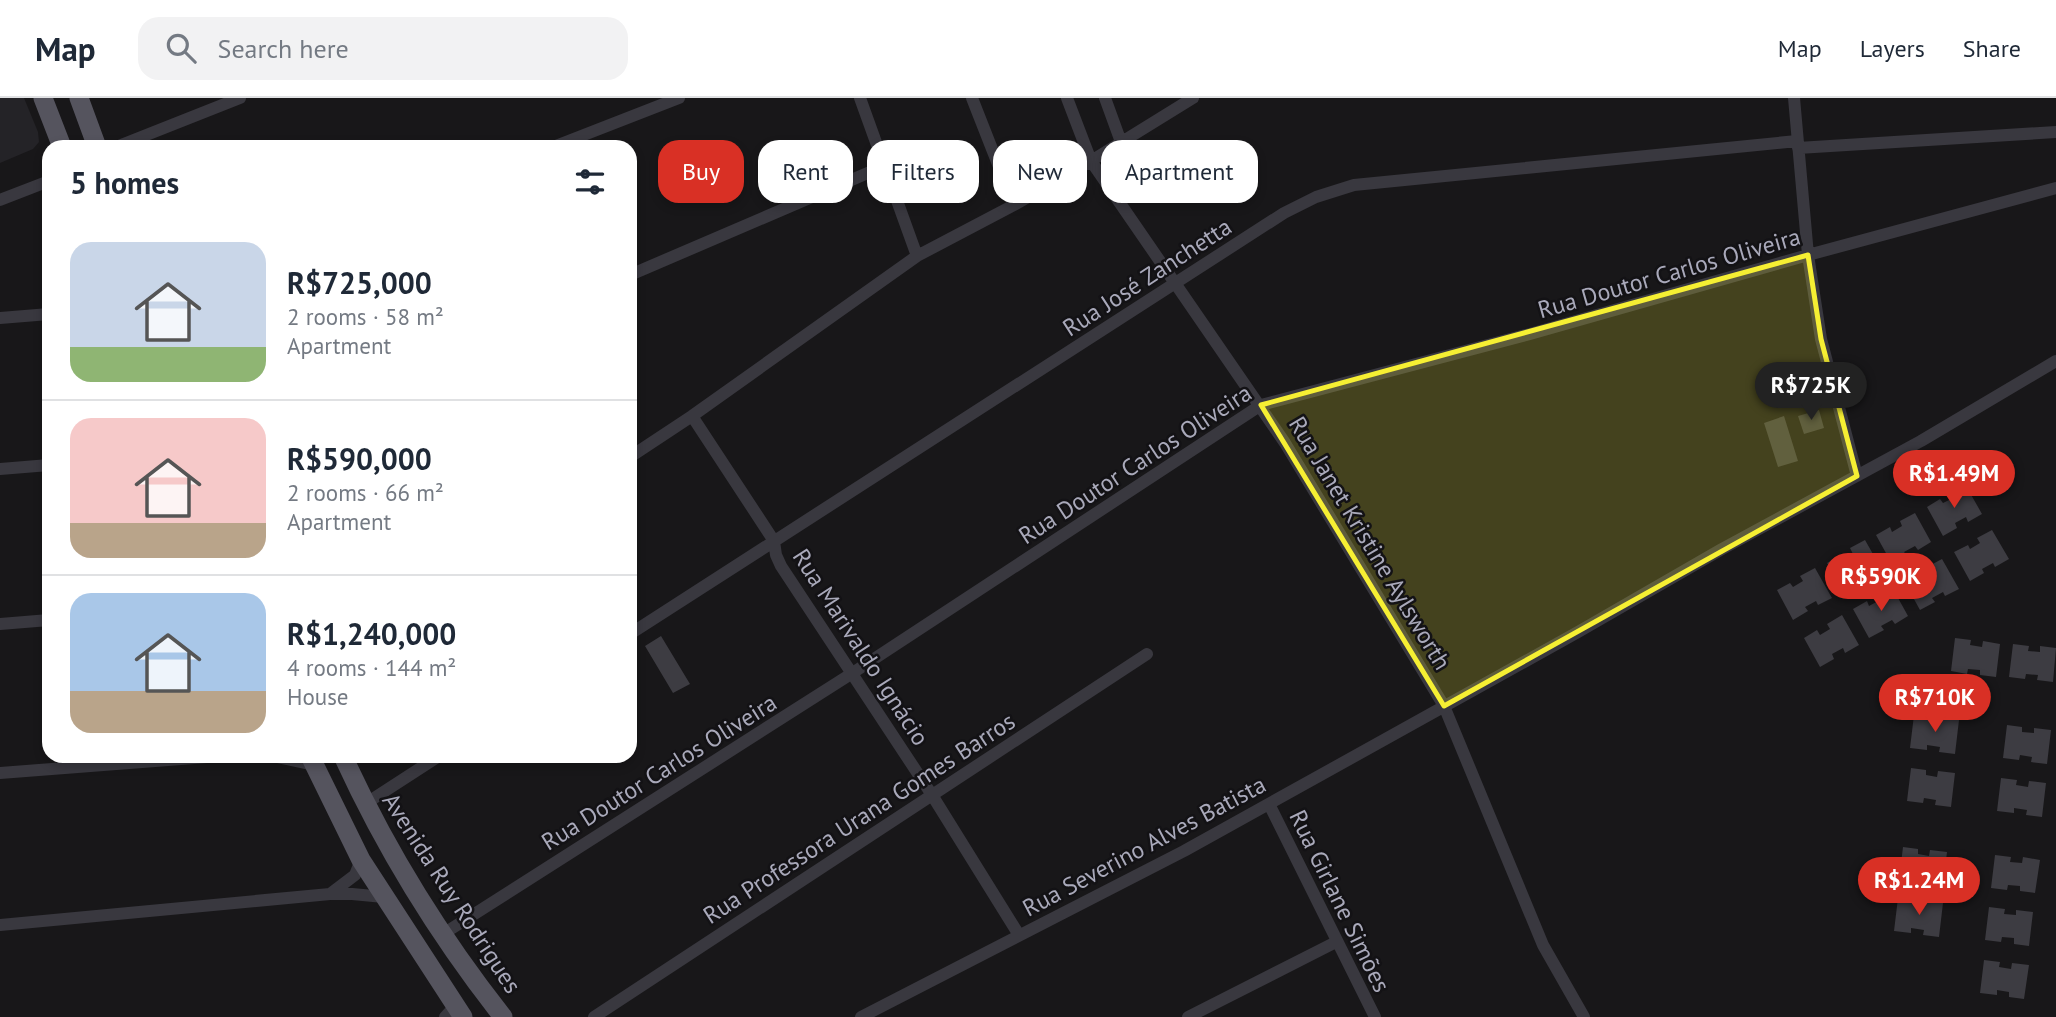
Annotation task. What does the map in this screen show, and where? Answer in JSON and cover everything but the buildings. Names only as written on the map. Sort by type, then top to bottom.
[{"type":"main road","points":[[43,98],[59,140]]},
{"type":"main road","points":[[79,98],[94,140]]},
{"type":"main road","points":[[313,763],[360,860],[454,1013]]},
{"type":"main road","name":"Avenida Ruy Rodrigues","points":[[346,763],[365,804],[443,934],[503,1017]]},
{"type":"street","points":[[134,140],[240,98]]},
{"type":"street","points":[[571,140],[680,98]]},
{"type":"street","points":[[860,98],[875,140]]},
{"type":"street","points":[[972,98],[1014,205]]},
{"type":"street","name":"Rua Janet Kristine Aylsworth","points":[[1067,98],[1091,161],[1261,405],[1444,706],[1543,945],[1584,1017]]},
{"type":"street","points":[[1105,98],[1120,140]]},
{"type":"street","points":[[1124,140],[1193,98]]},
{"type":"street","points":[[1794,98],[1808,255],[1821,339],[1857,476]]},
{"type":"street","name":"Rua José Zanchetta","points":[[637,629],[1284,213],[1316,197],[1354,186],[1798,144],[2056,132]]},
{"type":"street","points":[[637,452],[917,256],[1014,205],[1101,155]]},
{"type":"street","points":[[637,272],[867,173]]},
{"type":"street","points":[[0,200],[42,184]]},
{"type":"street","name":"Rua Doutor Carlos Oliveira","points":[[443,934],[851,674],[1261,405],[1530,334],[2056,188]]},
{"type":"street","points":[[898,203],[917,256]]},
{"type":"street","points":[[0,318],[42,315]]},
{"type":"street","name":"Rua Severino Alves Batista","points":[[861,1017],[1184,851],[1857,476],[2056,361]]},
{"type":"street","name":"Rua Marivaldo Ignácio","points":[[692,416],[774,541],[781,566],[932,795],[1019,936]]},
{"type":"street","points":[[0,469],[42,466]]},
{"type":"street","points":[[0,624],[42,621]]},
{"type":"street","name":"Rua Professora Urana Gomes Barros","points":[[594,1017],[1147,654]]},
{"type":"street","points":[[0,774],[134,763]]},
{"type":"street","points":[[365,804],[428,763]]},
{"type":"street","name":"Rua Girlane Simões","points":[[1269,804],[1375,1017]]},
{"type":"street","points":[[330,894],[355,875],[360,860]]},
{"type":"street","points":[[0,925],[330,894],[384,897]]},
{"type":"street","points":[[1188,1017],[1336,942]]},
{"type":"highlighted area","points":[[1808,255],[1821,339],[1857,476],[1444,706],[1261,405]]},
{"type":"shaded area","points":[[0,98],[24,98],[38,132],[39,142],[33,149],[0,163]]}]
